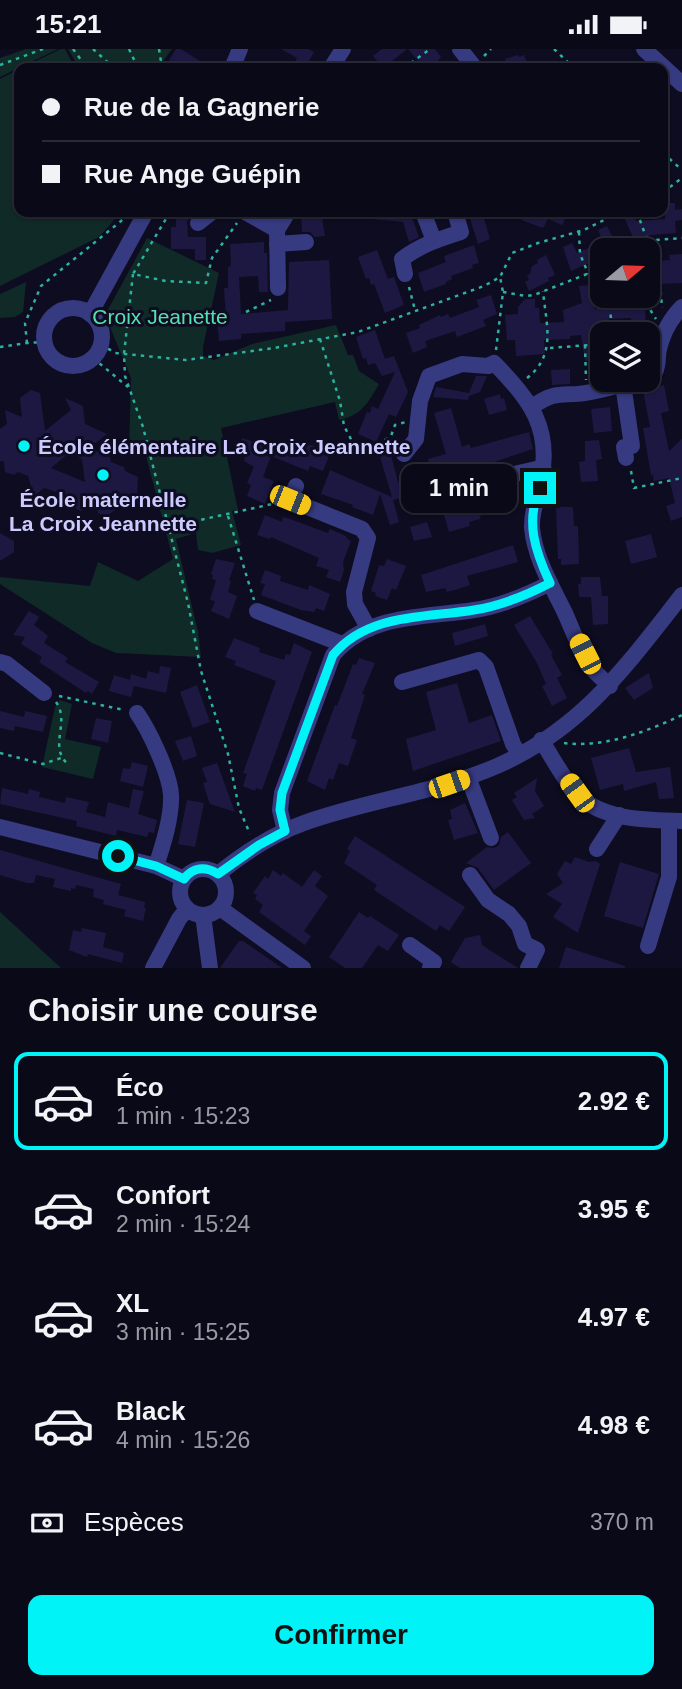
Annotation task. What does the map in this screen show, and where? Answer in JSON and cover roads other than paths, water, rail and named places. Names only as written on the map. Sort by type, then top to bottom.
[{"type":"street","points":[[460,49],[471,63]]},
{"type":"street","points":[[644,49],[659,63]]},
{"type":"street","points":[[656,49],[682,73]]},
{"type":"street","points":[[668,71],[682,84]]},
{"type":"street","points":[[90,314],[143,217]]},
{"type":"street","points":[[198,223],[206,217]]},
{"type":"street","points":[[244,217],[277,237],[306,243]]},
{"type":"street","points":[[278,288],[277,237],[286,217]]},
{"type":"street","points":[[425,217],[434,241]]},
{"type":"street","points":[[405,274],[402,259],[434,241],[461,232],[456,217]]},
{"type":"street","points":[[660,327],[682,307]]},
{"type":"street","points":[[76,308],[90,314],[100,327],[97,351],[79,365],[64,364],[51,356],[44,342],[46,327],[54,314],[76,308]]},
{"type":"street","points":[[404,454],[416,439],[420,401],[429,376],[462,364],[488,366],[494,363],[517,386],[532,407],[542,429],[545,447],[544,470],[535,500],[532,527],[535,546],[550,583],[592,667],[610,686]]},
{"type":"street","points":[[532,407],[552,395],[590,392]]},
{"type":"street","points":[[626,459],[624,447],[632,446],[629,392]]},
{"type":"street","points":[[431,493],[536,469],[544,470]]},
{"type":"street","points":[[293,493],[362,529],[368,538],[354,592],[355,604],[369,629]]},
{"type":"street","points":[[285,831],[280,810],[282,793],[333,655],[342,644],[369,629],[403,618],[476,610],[513,599],[550,583]]},
{"type":"street","points":[[218,874],[259,845],[285,831],[337,813],[418,793],[468,777],[519,754],[580,715],[610,686],[682,595]]},
{"type":"street","points":[[257,611],[342,644]]},
{"type":"street","points":[[402,682],[480,660],[486,667],[519,754]]},
{"type":"street","points":[[0,662],[7,664],[44,693]]},
{"type":"street","points":[[137,713],[149,730],[171,795],[156,866]]},
{"type":"street","points":[[541,740],[577,793],[590,805],[606,813],[675,821],[669,877],[648,946]]},
{"type":"street","points":[[468,777],[491,838]]},
{"type":"street","points":[[597,849],[620,815]]},
{"type":"street","points":[[0,827],[156,866],[184,879]]},
{"type":"street","points":[[153,968],[179,919],[195,912],[212,913],[220,908],[226,891],[218,874],[202,869],[192,871],[184,879],[180,891],[183,904],[195,912],[210,968]]},
{"type":"street","points":[[470,875],[488,900],[509,914],[519,926],[525,944],[537,950],[528,968]]},
{"type":"street","points":[[220,908],[303,968]]},
{"type":"street","points":[[410,945],[434,962],[430,968]]},
{"type":"place","name":"École élémentaire La Croix Jeannette","points":[[24,446]]},
{"type":"place","name":"École maternelle La Croix Jeannette","points":[[103,475]]},
{"type":"park label","name":"Croix Jeanette","points":[[160,316]]}]
